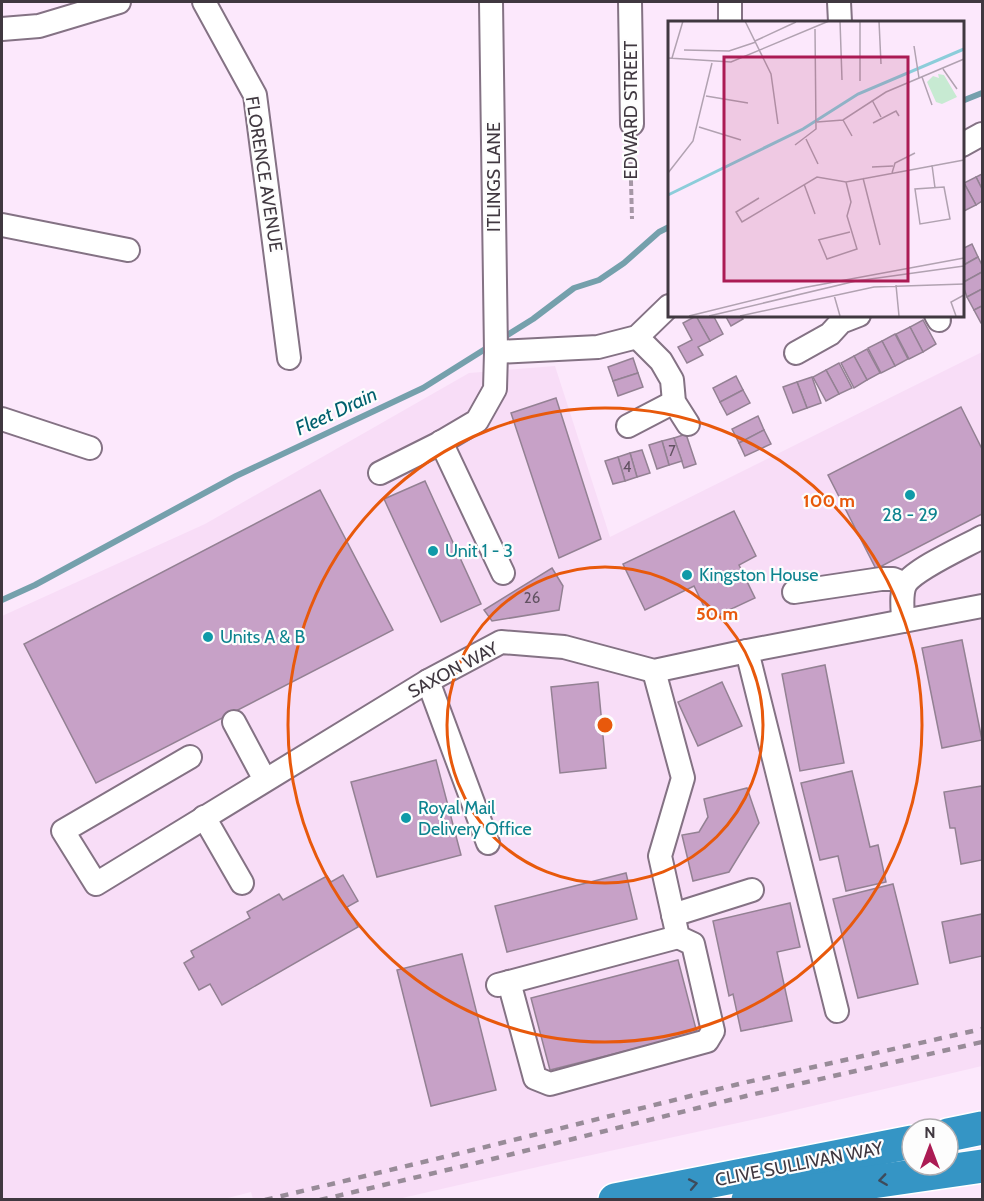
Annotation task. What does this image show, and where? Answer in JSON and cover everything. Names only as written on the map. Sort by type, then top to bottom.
[{"type":"highway","points":[[960,1133],[982,1128]]},
{"type":"highway","name":"CLIVE SULLIVAN WAY","points":[[615,1200],[900,1144]]},
{"type":"highway","name":"CLIVE SULLIVAN WAY","points":[[748,1200],[982,1166]]},
{"type":"street","points":[[2,29],[39,26],[119,2]]},
{"type":"street","name":"FLORENCE AVENUE","points":[[204,2],[255,95],[289,358]]},
{"type":"street","name":"ITLINGS LANE","points":[[380,473],[477,421],[495,389],[491,2]]},
{"type":"street","name":"EDWARD STREET","points":[[630,2],[633,124]]},
{"type":"street","points":[[730,2],[730,21]]},
{"type":"street","points":[[839,2],[840,21]]},
{"type":"street","points":[[963,144],[982,134]]},
{"type":"street","points":[[2,225],[128,250]]},
{"type":"street","points":[[496,352],[598,347],[637,337],[668,307]]},
{"type":"street","points":[[796,353],[830,334],[846,317]]},
{"type":"street","points":[[637,337],[661,361],[672,380],[674,402],[688,424]]},
{"type":"street","points":[[628,426],[674,402]]},
{"type":"street","points":[[2,419],[90,448]]},
{"type":"street","points":[[441,442],[503,573]]},
{"type":"street","points":[[903,621],[905,584],[918,572],[982,537]]},
{"type":"street","points":[[794,592],[880,579],[893,579],[905,584]]},
{"type":"street","name":"SAXON WAY","points":[[190,757],[63,831],[96,884],[428,681],[501,642],[564,647],[654,671],[982,606]]},
{"type":"street","points":[[747,651],[837,1011]]},
{"type":"street","points":[[654,671],[683,778],[660,856],[678,937]]},
{"type":"street","points":[[428,681],[488,843]]},
{"type":"street","points":[[234,722],[265,780]]},
{"type":"street","points":[[204,817],[242,883]]},
{"type":"street","points":[[673,915],[752,890]]},
{"type":"street","points":[[678,937],[693,944],[713,1031],[707,1041],[550,1084],[535,1078],[504,983],[678,937]]},
{"type":"path","name":"EDWARD STREET","points":[[632,219],[630,138],[633,124]]},
{"type":"shaded area","points":[[982,352],[982,1066],[398,1199],[253,1199],[251,1192],[220,1200],[2,1199],[2,616],[205,524],[469,373],[555,366],[610,537]]},
{"type":"building","points":[[982,174],[982,189],[976,177]]},
{"type":"building","points":[[976,177],[982,189],[982,201],[976,205],[964,183]]},
{"type":"building","points":[[963,184],[976,205],[964,211],[963,209]]},
{"type":"building","points":[[972,244],[978,257],[963,265],[963,248]]},
{"type":"building","points":[[978,257],[982,265],[982,272],[963,282],[963,265]]},
{"type":"building","points":[[982,272],[982,289],[967,297],[963,282]]},
{"type":"building","points":[[982,289],[982,306],[974,310],[967,297]]},
{"type":"building","points":[[982,306],[982,323],[981,323],[974,310]]},
{"type":"building","points":[[696,316],[714,316],[723,334],[710,341]]},
{"type":"building","points":[[696,316],[710,341],[698,347],[703,355],[687,363],[678,347],[692,340],[683,323]]},
{"type":"building","points":[[726,316],[741,316],[743,319],[731,326]]},
{"type":"building","points":[[923,320],[936,344],[923,352],[910,327]]},
{"type":"building","points":[[910,327],[923,352],[909,359],[896,334]]},
{"type":"building","points":[[895,334],[908,359],[895,366],[882,341]]},
{"type":"building","points":[[882,341],[895,366],[881,373],[868,348]]},
{"type":"building","points":[[867,349],[880,373],[867,380],[854,356]]},
{"type":"building","points":[[854,356],[867,380],[854,388],[841,363]]},
{"type":"building","points":[[633,358],[638,373],[613,381],[608,367]]},
{"type":"building","points":[[839,363],[852,388],[839,394],[826,370]]},
{"type":"building","points":[[826,370],[839,394],[826,401],[813,377]]},
{"type":"building","points":[[638,373],[643,387],[618,396],[613,381]]},
{"type":"building","points":[[736,376],[743,390],[720,402],[713,388]]},
{"type":"building","points":[[812,377],[821,403],[807,408],[797,382]]},
{"type":"building","points":[[797,382],[807,408],[793,413],[783,387]]},
{"type":"building","points":[[743,390],[750,403],[727,415],[720,402]]},
{"type":"building","points":[[556,398],[601,539],[559,558],[511,413]]},
{"type":"building","name":"28 - 29","points":[[961,407],[982,449],[982,514],[876,569],[828,475]]},
{"type":"building","points":[[758,416],[764,430],[739,443],[732,429]]},
{"type":"building","points":[[764,430],[771,444],[745,456],[739,443]]},
{"type":"building","points":[[686,434],[696,464],[684,468],[674,438]]},
{"type":"building","points":[[674,438],[682,461],[669,465],[662,441]]},
{"type":"building","points":[[662,441],[669,465],[657,469],[649,445]]},
{"type":"building","points":[[642,450],[650,473],[637,477],[630,453]]},
{"type":"building","points":[[630,453],[637,477],[625,481],[618,457]]},
{"type":"building","points":[[618,457],[625,481],[613,484],[605,461]]},
{"type":"building","name":"Unit 1 - 3","points":[[425,481],[481,604],[441,622],[384,499]]},
{"type":"building","name":"Units A & B","points":[[320,490],[393,630],[96,783],[24,644]]},
{"type":"building","name":"Kingston House","points":[[734,511],[756,556],[739,565],[755,598],[710,619],[694,586],[645,610],[623,564]]},
{"type":"building","points":[[552,568],[563,586],[559,610],[492,621],[484,610]]},
{"type":"building","points":[[962,640],[982,740],[942,748],[922,648]]},
{"type":"building","points":[[825,665],[844,763],[800,771],[782,674]]},
{"type":"building","points":[[598,682],[606,768],[560,773],[551,687]]},
{"type":"building","points":[[722,682],[742,726],[698,746],[678,702]]},
{"type":"building","name":"Royal Mail Delivery Office","points":[[436,760],[461,855],[377,877],[351,782]]},
{"type":"building","points":[[852,771],[870,847],[878,845],[886,882],[846,891],[838,856],[820,860],[801,783]]},
{"type":"building","points":[[982,786],[982,860],[961,864],[955,828],[950,828],[944,792]]},
{"type":"building","points":[[747,788],[759,823],[729,872],[693,881],[682,835],[699,832],[708,817],[704,799]]},
{"type":"building","points":[[626,873],[637,919],[507,952],[495,906]]},
{"type":"building","points":[[343,875],[358,901],[347,907],[358,927],[222,1005],[210,984],[199,990],[184,963],[194,957],[191,951],[250,918],[247,912],[279,894],[283,900],[327,876],[331,882]]},
{"type":"building","points":[[893,884],[918,984],[858,998],[833,899]]},
{"type":"building","points":[[790,903],[800,947],[777,952],[792,1021],[741,1031],[733,994],[729,996],[713,921]]},
{"type":"building","points":[[982,914],[982,956],[950,963],[942,922]]},
{"type":"building","points":[[462,954],[496,1090],[431,1106],[397,970]]},
{"type":"building","points":[[678,960],[697,1033],[550,1070],[531,998]]},
{"type":"waterway","name":"Fleet Drain","points":[[963,101],[982,93]]},
{"type":"waterway","name":"Fleet Drain","points":[[501,339],[533,319],[574,288],[599,280],[624,263],[659,232],[668,228]]},
{"type":"waterway","name":"Fleet Drain","points":[[2,600],[35,585],[236,476],[423,388],[490,346]]},
{"type":"railway","points":[[265,1200],[743,1083],[982,1029]]},
{"type":"railway","points":[[320,1200],[746,1096],[982,1042]]},
{"type":"place","name":"28 - 29","points":[[910,495]]},
{"type":"place","name":"Unit 1 - 3","points":[[433,551]]},
{"type":"place","name":"Kingston House","points":[[687,575]]},
{"type":"place","name":"Units A & B","points":[[208,637]]},
{"type":"place","name":"Royal Mail Delivery Office","points":[[406,818]]}]
